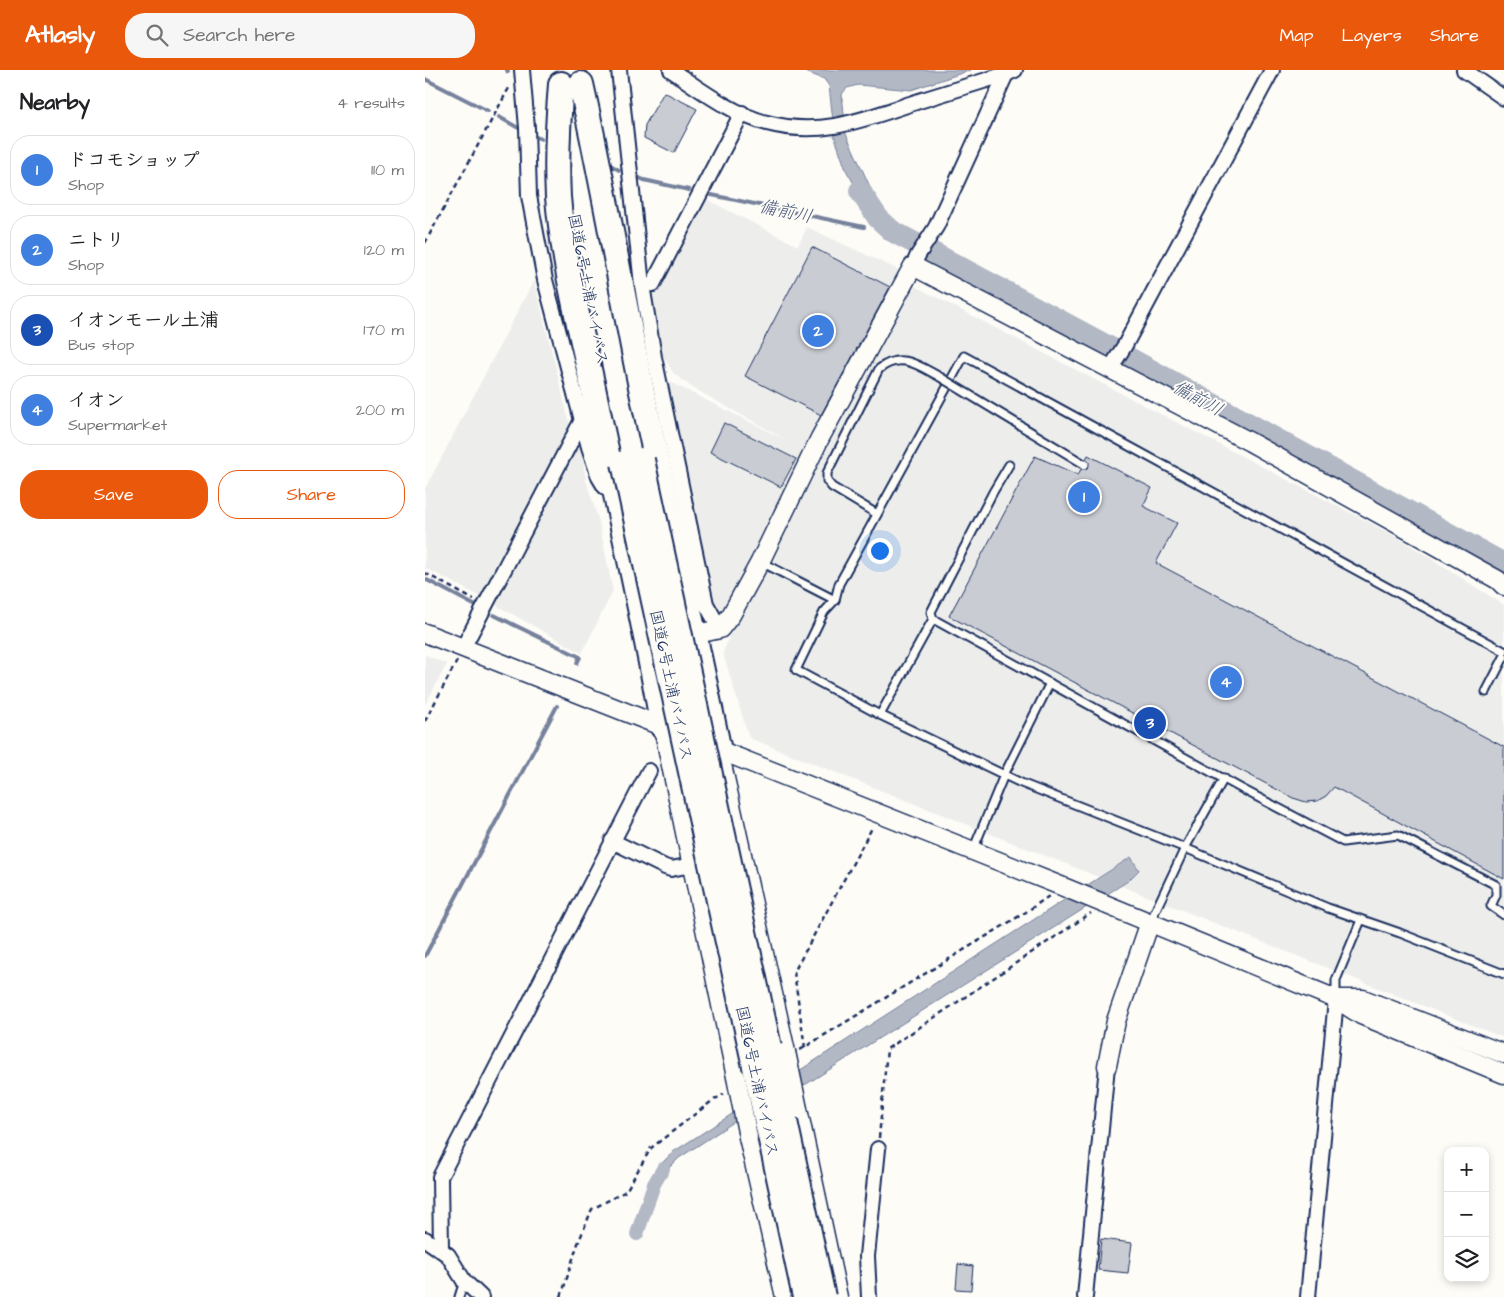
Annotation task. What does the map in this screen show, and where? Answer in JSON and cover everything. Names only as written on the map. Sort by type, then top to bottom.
[{"type":"highway","name":"国道6号土浦バイパス","points":[[570,77],[572,201],[585,282],[633,461],[823,1297]]},
{"type":"highway","points":[[570,77],[557,170],[558,198],[563,236],[576,308],[651,658],[663,727]]},
{"type":"highway","points":[[570,77],[596,148],[607,216],[640,382],[719,751]]},
{"type":"highway","name":"国道6号土浦バイパス","points":[[633,461],[805,1297]]},
{"type":"street","points":[[619,70],[642,285],[654,357],[706,604],[720,628]]},
{"type":"street","points":[[671,70],[705,93],[742,113],[766,123],[791,128],[819,128],[848,124],[1010,72]]},
{"type":"street","points":[[1113,364],[1125,345],[1272,70]]},
{"type":"street","points":[[1464,70],[1504,98]]},
{"type":"street","points":[[651,658],[657,646],[671,639],[720,628],[731,615],[760,562],[820,438],[915,261],[936,227],[1010,72]]},
{"type":"street","points":[[522,74],[527,128],[529,196],[545,280],[599,477],[605,487],[615,492]]},
{"type":"street","points":[[642,285],[653,284],[742,113]]},
{"type":"street","points":[[915,261],[1113,364],[1250,442],[1502,576]]},
{"type":"street","points":[[463,648],[582,420]]},
{"type":"street","points":[[425,633],[1150,922],[1337,999],[1361,1015],[1504,1074]]},
{"type":"street","points":[[663,727],[693,865],[733,1084],[749,1137],[785,1297]]},
{"type":"street","points":[[719,751],[791,1052],[798,1109],[838,1297]]},
{"type":"street","points":[[441,1249],[440,1177],[649,771]]},
{"type":"street","points":[[612,841],[671,869],[743,855]]},
{"type":"street","points":[[1085,1297],[1107,1066],[1116,1021],[1150,922]]},
{"type":"street","points":[[1337,999],[1363,999],[1504,1054]]},
{"type":"street","points":[[1308,1297],[1337,999]]},
{"type":"street","points":[[869,1297],[867,1256],[878,1149]]},
{"type":"street","points":[[425,1239],[448,1255],[464,1281],[481,1297]]},
{"type":"lane","points":[[1504,651],[964,356],[839,584],[835,600],[824,612],[796,670],[879,715],[1004,775],[1329,908],[1504,974]]},
{"type":"lane","points":[[877,514],[831,487],[827,481],[827,473],[879,369],[887,362],[899,360],[911,362],[940,377],[1084,464]]},
{"type":"lane","points":[[879,715],[933,619],[931,612],[1009,465]]},
{"type":"lane","points":[[760,562],[835,600]]},
{"type":"lane","points":[[933,619],[1343,842],[1398,835],[1496,885],[1496,895],[1491,906],[1504,914]]},
{"type":"lane","points":[[1486,692],[1504,657]]},
{"type":"lane","points":[[973,851],[1004,775],[1050,683]]},
{"type":"lane","points":[[1150,922],[1185,848],[1224,778]]},
{"type":"lane","points":[[1337,999],[1336,980],[1361,920]]},
{"type":"lane","points":[[459,1297],[464,1281]]},
{"type":"path","points":[[425,244],[511,84],[522,74]]},
{"type":"path","points":[[425,573],[486,606]]},
{"type":"path","points":[[425,721],[463,648]]},
{"type":"path","points":[[805,1048],[794,972],[877,813]]},
{"type":"path","points":[[791,1052],[805,1048],[1026,912],[1061,886]]},
{"type":"path","points":[[878,1149],[887,1049],[1105,904]]},
{"type":"path","points":[[561,1297],[577,1246],[592,1209],[626,1191],[651,1148],[733,1084]]},
{"type":"shaded area","points":[[800,70],[971,70],[911,90],[858,85],[847,88],[842,94],[846,134],[882,213],[874,218],[846,170],[835,138],[829,86],[824,79]]},
{"type":"shaded area","points":[[704,198],[798,246],[807,227],[903,272],[728,613],[710,604],[666,380],[790,442],[693,388],[673,373],[657,345],[649,295],[655,291]]},
{"type":"shaded area","points":[[534,280],[571,429],[483,598],[425,568],[425,489]]},
{"type":"shaded area","points":[[913,285],[1399,538],[1504,605],[1504,1038],[749,738],[723,653],[731,631]]},
{"type":"shaded area","points":[[575,441],[580,442],[586,480],[599,522],[613,591],[582,653],[492,603]]},
{"type":"shaded area","points":[[425,655],[447,664],[425,705]]},
{"type":"shaded area","points":[[1131,857],[1139,870],[1128,881],[808,1083],[737,1120],[679,1158],[667,1170],[658,1186],[650,1182],[660,1165],[673,1152]]},
{"type":"building","points":[[664,92],[697,109],[674,153],[644,138],[645,125]]},
{"type":"building","points":[[812,247],[890,287],[821,415],[745,376]]},
{"type":"building","points":[[724,423],[796,459],[781,487],[710,452]]},
{"type":"building","points":[[1088,455],[1152,488],[1143,506],[1177,523],[1156,563],[1504,747],[1504,879],[1334,787],[1326,796],[1317,801],[1306,802],[1293,798],[949,616],[1035,456],[1078,475],[1081,469],[1086,469],[1089,466],[1089,462],[1086,459]]},
{"type":"building","points":[[1101,1239],[1132,1243],[1128,1273],[1098,1270]]},
{"type":"building","points":[[958,1264],[973,1266],[971,1290],[956,1289]]},
{"type":"waterway","name":"備前川","points":[[425,79],[488,111]]},
{"type":"waterway","name":"備前川","points":[[499,117],[522,130]]},
{"type":"waterway","name":"備前川","points":[[534,136],[541,139]]},
{"type":"waterway","name":"備前川","points":[[612,166],[619,170]]},
{"type":"waterway","name":"備前川","points":[[635,176],[644,180],[689,190]]},
{"type":"waterway","name":"備前川","points":[[860,191],[878,218],[892,231],[1096,340],[1504,564]]},
{"type":"waterway","name":"備前川","points":[[707,194],[864,227]]},
{"type":"waterway","points":[[425,579],[476,606]]},
{"type":"waterway","points":[[494,615],[580,657],[577,663]]},
{"type":"waterway","points":[[425,956],[557,706]]},
{"type":"waterway","points":[[637,1234],[654,1184],[663,1169]]},
{"type":"place","name":"ニトリ","points":[[818,331]]},
{"type":"place","name":"ドコモショップ","points":[[1084,497]]},
{"type":"place","name":"イオン","points":[[1226,682]]},
{"type":"place","name":"イオンモール土浦","points":[[1150,723]]}]
